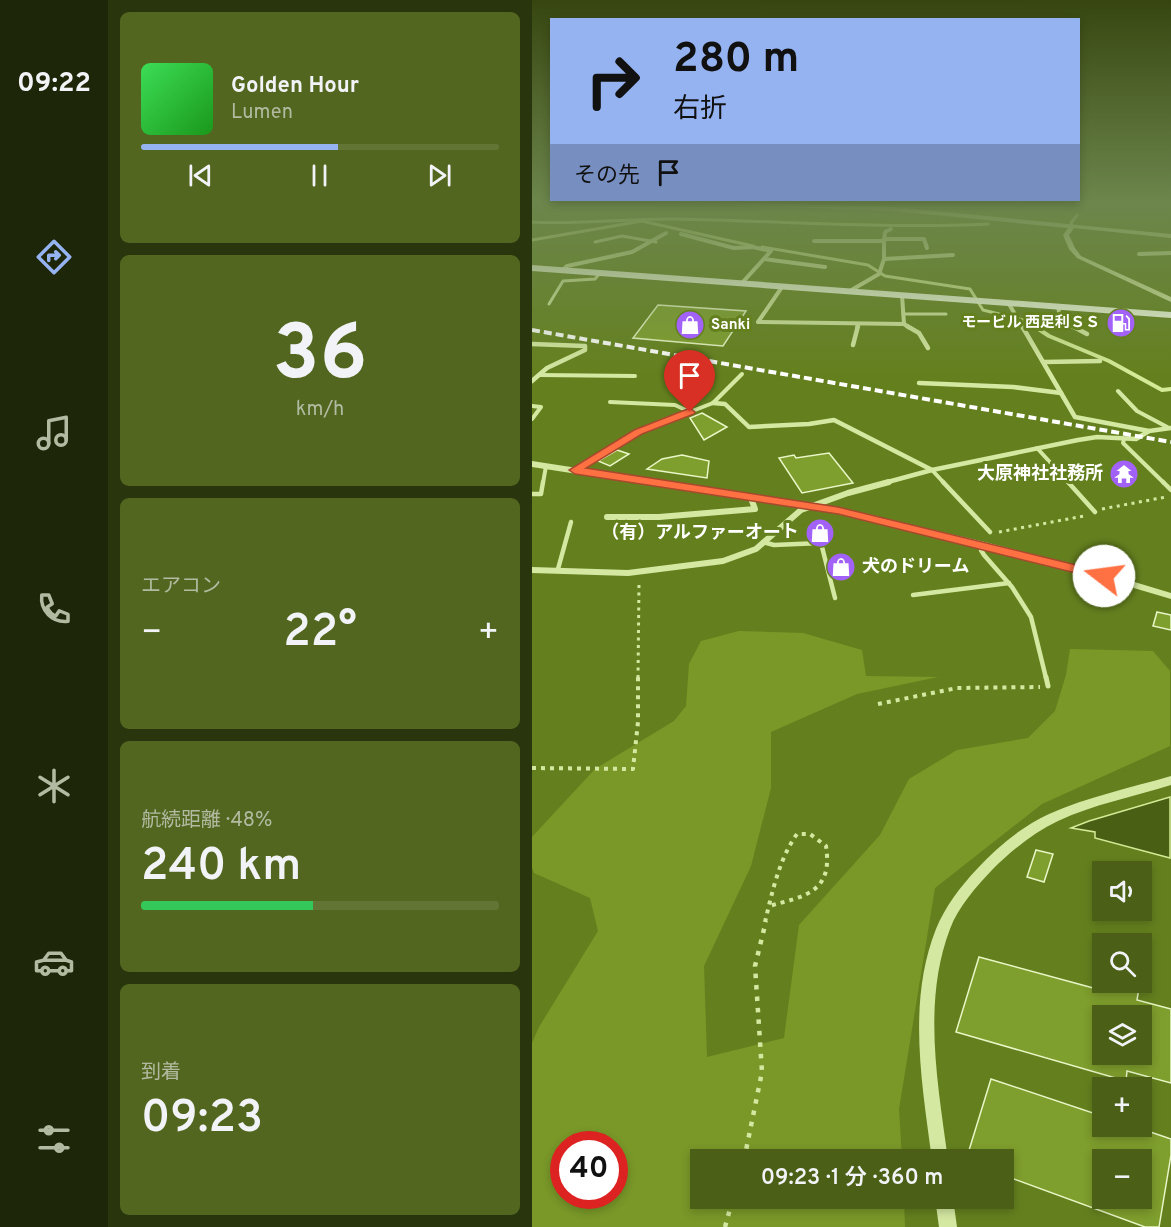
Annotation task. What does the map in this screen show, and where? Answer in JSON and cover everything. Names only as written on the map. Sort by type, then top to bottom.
[{"type":"main road","points":[[532,268],[1171,315]]},
{"type":"street","points":[[563,270],[567,266],[606,259]]},
{"type":"street","points":[[741,284],[764,259]]},
{"type":"street","points":[[766,259],[825,267]]},
{"type":"street","points":[[848,292],[879,274],[884,259]]},
{"type":"street","points":[[1085,259],[1171,300]]},
{"type":"street","points":[[782,287],[758,322],[904,324],[919,333],[928,348]]},
{"type":"street","points":[[902,296],[904,324]]},
{"type":"street","points":[[1009,304],[1077,419],[1149,431],[1170,428]]},
{"type":"street","points":[[1058,307],[1061,320],[1087,334]]},
{"type":"street","points":[[853,345],[858,324]]},
{"type":"street","points":[[532,344],[584,346],[585,350],[547,368],[532,381]]},
{"type":"street","points":[[1044,362],[1100,361]]},
{"type":"street","points":[[919,383],[1013,387],[1061,393]]},
{"type":"street","points":[[713,403],[725,404],[749,427],[809,424],[834,420],[932,470]]},
{"type":"street","points":[[532,571],[558,569],[639,572],[723,561],[740,556],[763,542],[800,510],[870,486],[932,470],[1097,437],[1136,439],[1149,431]]},
{"type":"street","points":[[532,464],[810,506],[982,544],[1171,596]]},
{"type":"street","points":[[607,517],[659,518],[755,509],[752,501],[754,497]]},
{"type":"street","points":[[939,1149],[933,1106],[928,1011],[937,947],[953,911],[976,879],[1023,835],[1074,810],[1171,780]]},
{"type":"street","points":[[946,1209],[948,1227]]},
{"type":"lane","points":[[549,304],[563,281],[595,279],[600,273]]},
{"type":"lane","points":[[903,314],[946,314]]},
{"type":"lane","points":[[575,470],[638,432],[713,403],[742,374]]},
{"type":"lane","points":[[540,375],[635,376]]},
{"type":"lane","points":[[1118,391],[1137,411],[1170,428]]},
{"type":"lane","points":[[610,402],[674,405],[690,412]]},
{"type":"lane","points":[[532,406],[541,407],[532,419]]},
{"type":"lane","points":[[1124,439],[1123,443],[1131,453],[1171,490]]},
{"type":"lane","points":[[1037,448],[1095,512]]},
{"type":"lane","points":[[532,494],[541,494],[546,466]]},
{"type":"lane","points":[[932,470],[990,532]]},
{"type":"lane","points":[[558,569],[571,522]]},
{"type":"lane","points":[[763,542],[774,544],[821,543],[835,598]]},
{"type":"lane","points":[[982,544],[981,550],[984,555],[1009,583],[1031,617],[1048,686]]},
{"type":"lane","points":[[913,595],[1009,583]]},
{"type":"path","points":[[990,532],[1171,496]]},
{"type":"path","points":[[532,768],[633,769],[638,722],[639,572]]},
{"type":"path","points":[[878,704],[957,688],[1048,686]]},
{"type":"path","points":[[746,1149],[762,1072],[755,966],[769,906],[789,845],[797,834],[810,834],[826,846],[829,868],[819,886],[802,896],[769,906]]},
{"type":"path","points":[[726,1227],[730,1209]]},
{"type":"shaded area","points":[[739,631],[803,633],[862,650],[866,676],[938,677],[857,694],[771,732],[771,788],[751,866],[704,966],[707,1057],[784,1038],[799,925],[880,835],[909,779],[957,750],[1028,738],[1055,711],[1066,675],[1070,649],[1153,651],[1170,671],[1170,746],[1042,804],[935,888],[899,1109],[901,1149],[690,1149],[690,1209],[904,1209],[905,1227],[532,1227],[532,1043],[539,1027],[598,931],[590,898],[534,873],[532,837],[595,769],[674,721],[686,706],[689,664],[701,641]]},
{"type":"shaded area","points":[[1170,797],[1170,858],[1095,838],[1095,832],[1071,828],[1089,821]]},
{"type":"building","name":"Sanki","points":[[658,305],[746,311],[723,346],[633,338]]},
{"type":"building","points":[[702,413],[727,427],[704,440],[690,418]]},
{"type":"building","points":[[617,450],[629,454],[610,466],[598,461]]},
{"type":"building","points":[[829,453],[853,483],[802,493],[779,458],[794,455],[796,458]]},
{"type":"building","points":[[682,455],[709,461],[707,478],[647,469],[662,459]]},
{"type":"building","points":[[1157,612],[1171,615],[1171,630],[1153,626]]},
{"type":"building","points":[[1036,850],[1053,854],[1044,882],[1027,877]]},
{"type":"building","points":[[979,957],[1092,988],[1092,993],[1138,993],[1137,1000],[1171,1009],[1171,1083],[1127,1071],[1126,1077],[1112,1077],[956,1032]]},
{"type":"building","points":[[991,1079],[1092,1113],[1092,1137],[1152,1137],[1152,1132],[1171,1139],[1171,1155],[1159,1227],[1145,1227],[1096,1209],[1152,1209],[1152,1149],[1092,1149],[1092,1208],[1014,1179],[1014,1149],[969,1149]]},
{"type":"waterway","points":[[834,259],[868,265],[885,276],[970,289],[983,310],[1027,321],[1037,328]]},
{"type":"waterway","points":[[1037,328],[1049,336],[1109,361],[1162,390],[1171,389]]},
{"type":"railway","points":[[532,330],[1171,442]]},
{"type":"place","name":"モービル 西足利ＳＳ","points":[[1121,323]]},
{"type":"place","name":"Sanki","points":[[690,325]]},
{"type":"place","name":"大原神社社務所","points":[[1124,474]]},
{"type":"place","name":"（有）アルファーオート","points":[[820,533]]},
{"type":"place","name":"犬のドリーム","points":[[841,567]]},
{"type":"route","points":[[690,412],[638,432],[575,470],[838,511],[982,544],[1104,576]]}]
